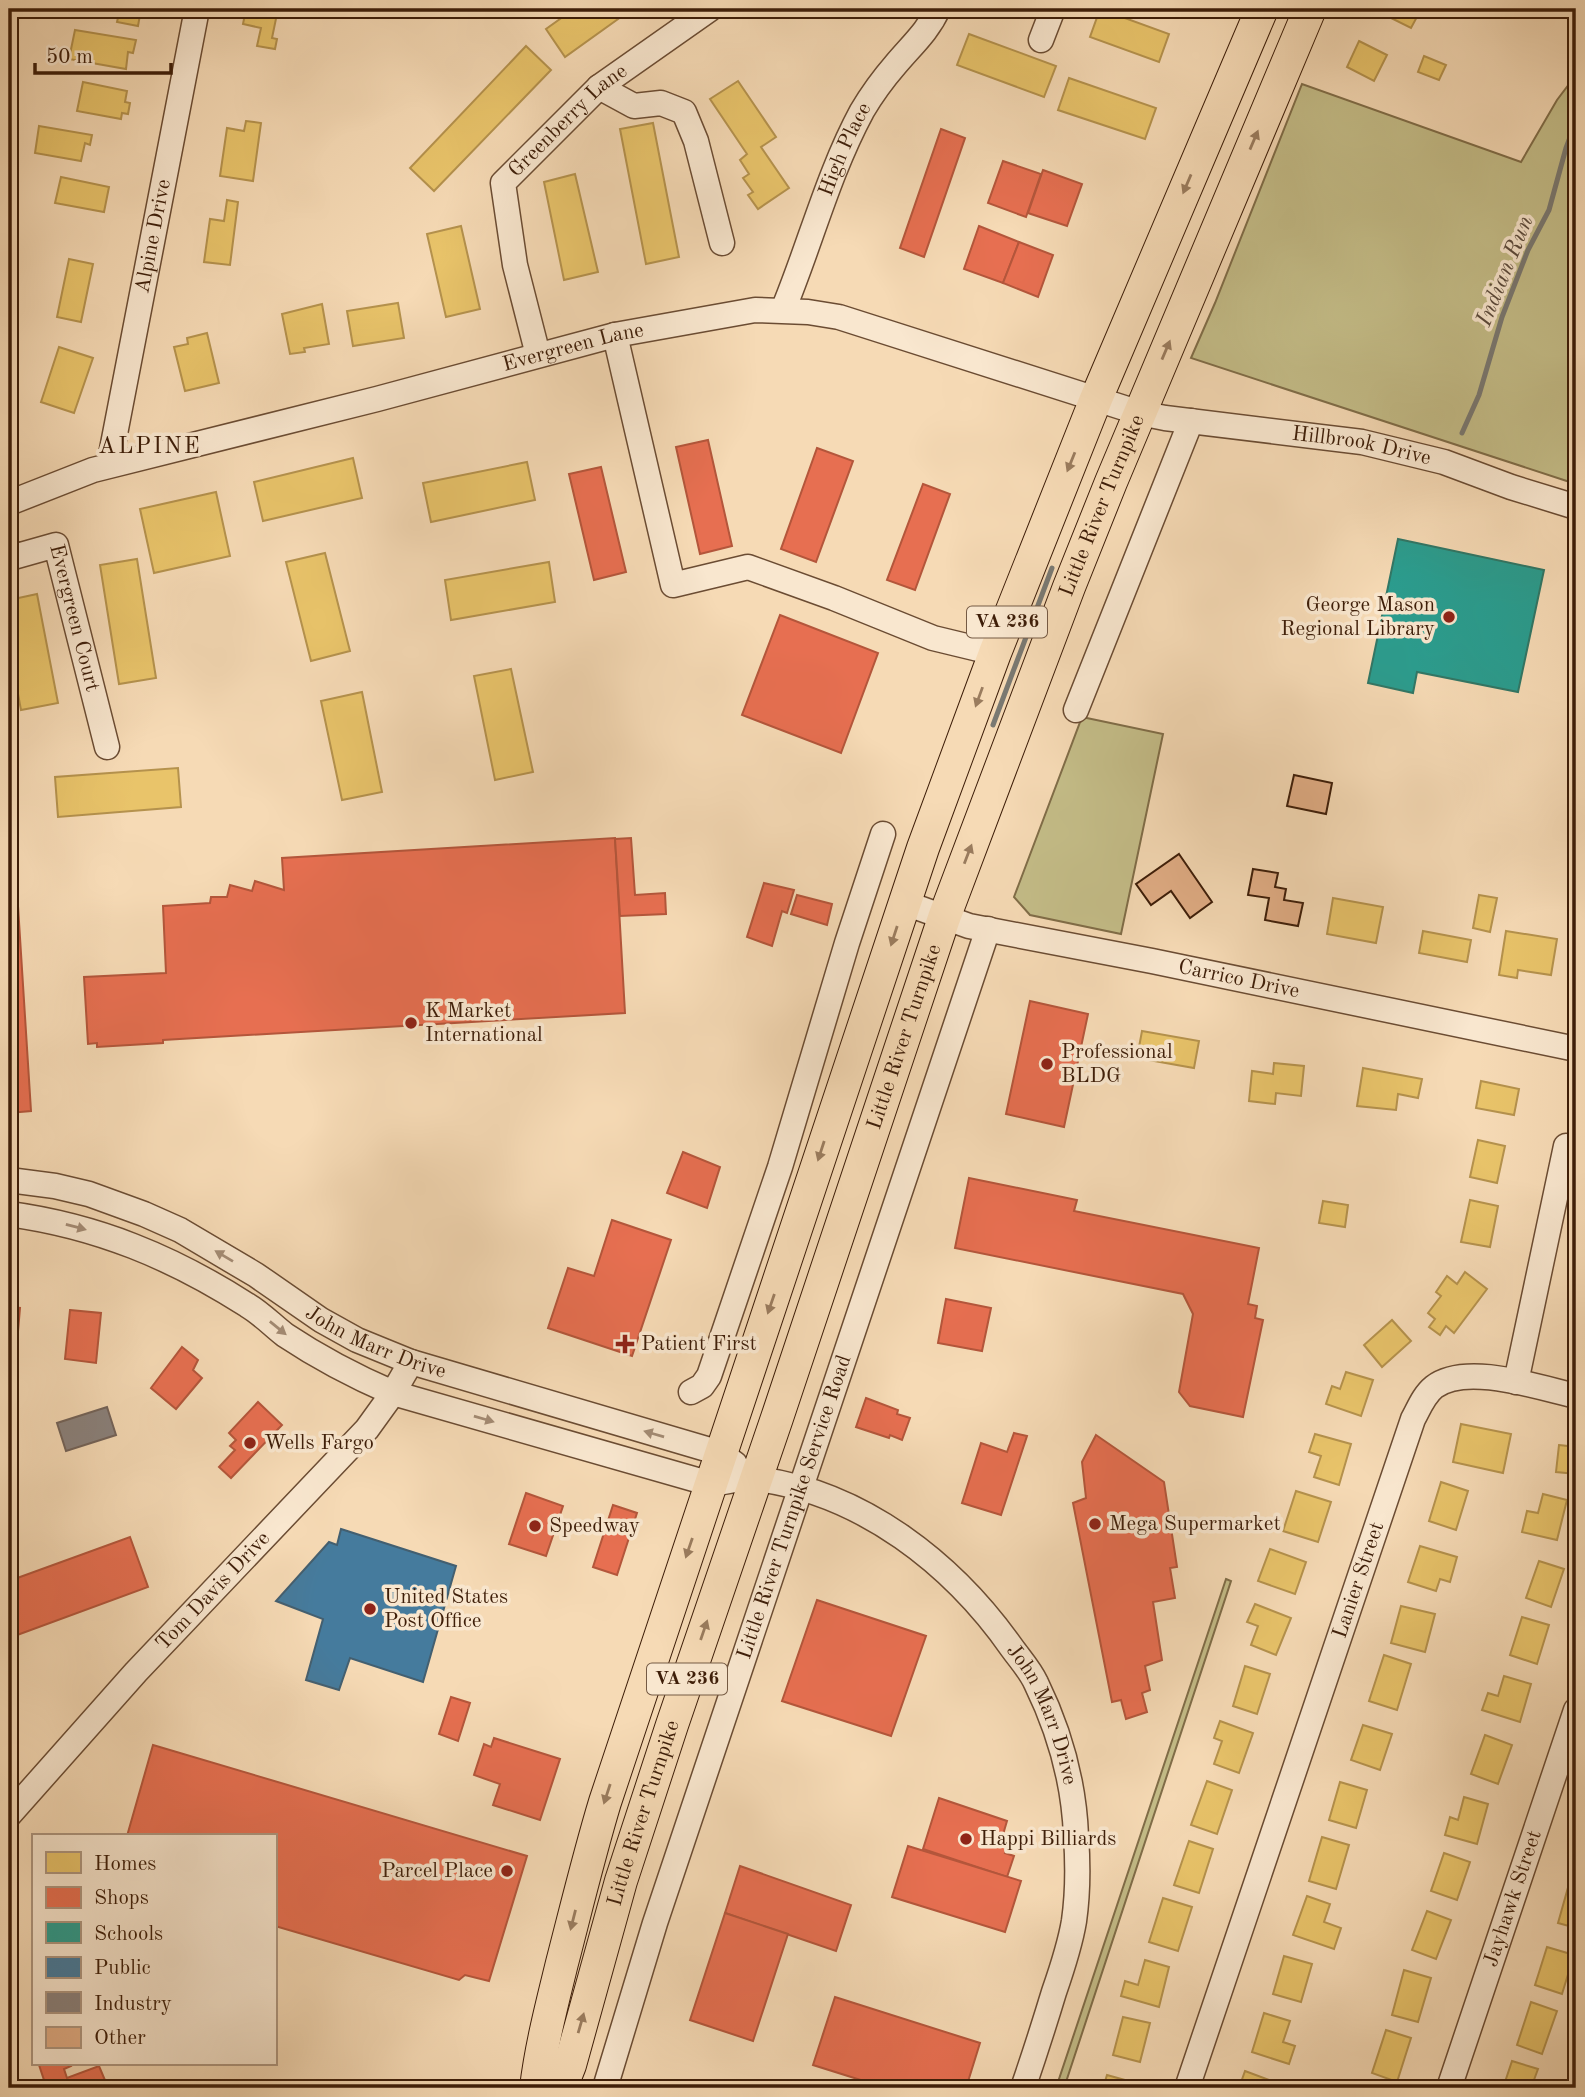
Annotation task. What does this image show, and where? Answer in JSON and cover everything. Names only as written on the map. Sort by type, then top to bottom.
[{"type":"main road","name":"Little River Turnpike","points":[[536,2088],[540,2058],[589,1854],[626,1735],[905,903],[995,653],[1096,399],[1262,9]]},
{"type":"main road","name":"Little River Turnpike","points":[[561,2088],[570,2066],[621,1881],[672,1725],[944,918],[1069,587],[1310,9]]},
{"type":"main road","points":[[621,1881],[638,1767],[636,1749],[626,1735]]},
{"type":"street","name":"Alpine Drive","points":[[109,465],[197,9]]},
{"type":"street","name":"Greenberry Lane","points":[[538,355],[515,265],[503,183],[599,87],[710,9]]},
{"type":"street","name":"High Place","points":[[783,310],[829,186],[860,115],[874,92],[921,38],[938,9]]},
{"type":"street","points":[[1041,40],[1053,9]]},
{"type":"street","points":[[599,87],[634,106],[661,103],[684,112],[696,141],[722,243]]},
{"type":"street","name":"Evergreen Lane","points":[[9,503],[109,465],[338,410],[615,335],[755,310],[808,312],[839,317],[1140,413]]},
{"type":"street","points":[[615,335],[673,584],[748,567],[933,638],[995,653]]},
{"type":"street","name":"Hillbrook Drive","points":[[1140,413],[1362,442],[1444,462],[1576,507]]},
{"type":"street","points":[[1076,710],[1191,421]]},
{"type":"street","name":"Evergreen Court","points":[[9,550],[10,558],[56,545],[107,747]]},
{"type":"street","points":[[691,1392],[702,1387],[709,1376],[780,1167],[847,943],[883,834]]},
{"type":"street","name":"Carrico Drive","points":[[905,903],[944,918],[988,929],[1576,1049]]},
{"type":"street","name":"Little River Turnpike Service Road","points":[[605,2088],[659,1910],[988,929]]},
{"type":"street","points":[[1566,1146],[1516,1382],[1576,1396]]},
{"type":"street","name":"John Marr Drive","points":[[9,1180],[89,1194],[180,1230],[257,1275],[321,1320],[357,1340],[411,1362],[720,1453],[755,1479]]},
{"type":"street","name":"John Marr Drive","points":[[9,1214],[76,1227],[174,1262],[250,1307],[305,1348],[393,1392],[711,1484],[755,1479],[801,1488],[852,1508],[932,1559],[995,1623],[1029,1671],[1062,1747],[1076,1835],[1074,1920],[1067,1952],[1023,2088]]},
{"type":"street","name":"Tom Davis Drive","points":[[9,1815],[135,1672],[367,1429],[411,1362]]},
{"type":"street","name":"Lanier Street","points":[[1187,2088],[1413,1419],[1424,1399],[1433,1388],[1444,1381],[1459,1377],[1481,1377],[1516,1382]]},
{"type":"street","name":"Jayhawk Street","points":[[1449,2088],[1576,1710]]},
{"type":"shaded area","points":[[1576,75],[1576,484],[1191,358],[1302,84],[1521,162],[1557,100]]},
{"type":"shaded area","points":[[1082,717],[1163,734],[1121,934],[1030,915],[1014,897]]},
{"type":"shaded area","points":[[1226,1579],[1231,1581],[1064,2088],[1056,2088]]},
{"type":"building: Homes","points":[[120,9],[141,9],[138,26],[117,22]]},
{"type":"building: Homes","points":[[246,9],[278,9],[272,38],[277,39],[275,49],[257,46],[261,28],[243,24]]},
{"type":"building: Homes","points":[[574,9],[632,9],[565,57],[546,29]]},
{"type":"building: Homes","points":[[985,9],[1011,9],[1007,17]]},
{"type":"building: Homes","points":[[1100,9],[1169,34],[1159,62],[1090,37]]},
{"type":"building: Homes","points":[[1373,9],[1406,9],[1418,15],[1411,28]]},
{"type":"building: Homes","points":[[75,30],[136,40],[133,53],[128,52],[126,69],[69,59]]},
{"type":"building: Homes","points":[[969,34],[1056,66],[1044,97],[957,65]]},
{"type":"building: Homes","points":[[1359,41],[1387,55],[1374,81],[1347,67]]},
{"type":"building: Homes","points":[[526,46],[551,70],[434,191],[410,168]]},
{"type":"building: Homes","points":[[1424,56],[1446,65],[1439,80],[1418,72]]},
{"type":"building: Homes","points":[[1069,78],[1156,108],[1145,139],[1058,110]]},
{"type":"building: Homes","points":[[738,81],[776,137],[761,147],[789,188],[758,209],[748,195],[753,192],[743,178],[749,174],[740,160],[747,154],[710,99]]},
{"type":"building: Homes","points":[[83,82],[127,91],[125,102],[130,103],[128,114],[122,113],[121,119],[77,111]]},
{"type":"building: Homes","points":[[246,121],[261,123],[253,181],[220,176],[227,128],[244,131]]},
{"type":"building: Homes","points":[[653,123],[679,257],[646,264],[620,129]]},
{"type":"building: Homes","points":[[39,126],[92,135],[90,145],[85,143],[81,161],[35,153]]},
{"type":"building: Homes","points":[[575,174],[598,272],[564,280],[544,182]]},
{"type":"building: Homes","points":[[61,177],[109,187],[104,212],[55,203]]},
{"type":"building: Homes","points":[[227,200],[238,202],[230,265],[204,262],[210,219],[224,221]]},
{"type":"building: Homes","points":[[461,226],[480,309],[446,317],[427,234]]},
{"type":"building: Homes","points":[[69,259],[93,264],[81,322],[57,317]]},
{"type":"building: Homes","points":[[398,303],[404,338],[353,346],[347,311]]},
{"type":"building: Homes","points":[[322,304],[329,344],[304,348],[305,352],[290,354],[282,314]]},
{"type":"building: Homes","points":[[207,333],[219,383],[185,391],[174,347],[188,344],[187,338]]},
{"type":"building: Homes","points":[[59,347],[93,358],[74,413],[41,402]]},
{"type":"building: Homes","points":[[353,458],[362,498],[263,521],[254,482]]},
{"type":"building: Homes","points":[[527,462],[535,500],[431,522],[423,483]]},
{"type":"building: Homes","points":[[216,492],[230,556],[154,573],[140,509]]},
{"type":"building: Homes","points":[[325,553],[350,651],[311,661],[286,562]]},
{"type":"building: Homes","points":[[137,559],[156,678],[119,684],[100,565]]},
{"type":"building: Homes","points":[[549,562],[555,602],[451,620],[445,580]]},
{"type":"building: Homes","points":[[37,594],[58,703],[21,710],[9,646],[9,600]]},
{"type":"building: Homes","points":[[511,669],[533,772],[495,780],[474,676]]},
{"type":"building: Homes","points":[[362,692],[382,792],[342,800],[321,701]]},
{"type":"building: Homes","points":[[178,768],[181,807],[58,817],[55,777]]},
{"type":"building: Homes","points":[[1479,895],[1497,898],[1490,932],[1473,928]]},
{"type":"building: Homes","points":[[1333,898],[1383,907],[1376,943],[1327,934]]},
{"type":"building: Homes","points":[[1423,931],[1471,940],[1467,962],[1419,953]]},
{"type":"building: Homes","points":[[1506,931],[1557,939],[1551,975],[1518,970],[1517,978],[1499,975]]},
{"type":"building: Homes","points":[[1142,1031],[1199,1041],[1194,1068],[1137,1058]]},
{"type":"building: Homes","points":[[1274,1063],[1304,1066],[1301,1096],[1276,1093],[1275,1104],[1249,1101],[1252,1071],[1273,1074]]},
{"type":"building: Homes","points":[[1363,1068],[1422,1079],[1418,1098],[1398,1094],[1396,1110],[1357,1106]]},
{"type":"building: Homes","points":[[1481,1081],[1519,1089],[1514,1115],[1476,1108]]},
{"type":"building: Homes","points":[[1478,1140],[1505,1146],[1497,1183],[1470,1177]]},
{"type":"building: Homes","points":[[1470,1200],[1498,1206],[1490,1247],[1461,1242]]},
{"type":"building: Homes","points":[[1323,1201],[1348,1205],[1345,1227],[1319,1223]]},
{"type":"building: Homes","points":[[1465,1272],[1487,1289],[1454,1333],[1446,1326],[1440,1335],[1429,1327],[1435,1319],[1428,1313],[1441,1296],[1436,1292],[1447,1276],[1457,1284]]},
{"type":"building: Homes","points":[[1392,1320],[1411,1341],[1382,1367],[1364,1345]]},
{"type":"building: Homes","points":[[1346,1372],[1373,1380],[1361,1416],[1326,1404],[1332,1386],[1340,1389]]},
{"type":"building: Homes","points":[[1461,1424],[1511,1434],[1503,1473],[1453,1462]]},
{"type":"building: Homes","points":[[1315,1434],[1351,1444],[1339,1485],[1314,1477],[1321,1456],[1309,1452]]},
{"type":"building: Homes","points":[[1559,1445],[1576,1447],[1576,1474],[1556,1472]]},
{"type":"building: Homes","points":[[1441,1482],[1468,1491],[1456,1530],[1429,1521]]},
{"type":"building: Homes","points":[[1296,1491],[1331,1502],[1318,1542],[1283,1531]]},
{"type":"building: Homes","points":[[1543,1494],[1567,1500],[1557,1540],[1522,1532],[1527,1511],[1538,1513]]},
{"type":"building: Homes","points":[[1420,1546],[1457,1557],[1450,1582],[1440,1579],[1436,1591],[1408,1582]]},
{"type":"building: Homes","points":[[1270,1549],[1306,1562],[1295,1594],[1258,1581]]},
{"type":"building: Homes","points":[[1539,1561],[1564,1569],[1551,1607],[1526,1598]]},
{"type":"building: Homes","points":[[1255,1604],[1291,1618],[1276,1655],[1251,1645],[1258,1626],[1247,1622]]},
{"type":"building: Homes","points":[[1401,1606],[1435,1614],[1425,1652],[1391,1643]]},
{"type":"building: Homes","points":[[1522,1617],[1549,1625],[1537,1664],[1510,1655]]},
{"type":"building: Homes","points":[[1384,1655],[1411,1664],[1397,1710],[1369,1701]]},
{"type":"building: Homes","points":[[1245,1666],[1270,1674],[1257,1714],[1233,1706]]},
{"type":"building: Homes","points":[[1504,1676],[1531,1684],[1520,1722],[1482,1710],[1488,1693],[1498,1696]]},
{"type":"building: Homes","points":[[1220,1721],[1253,1733],[1239,1773],[1214,1764],[1222,1741],[1214,1738]]},
{"type":"building: Homes","points":[[1363,1725],[1392,1734],[1380,1770],[1351,1760]]},
{"type":"building: Homes","points":[[1485,1735],[1512,1745],[1498,1784],[1471,1774]]},
{"type":"building: Homes","points":[[1207,1781],[1232,1790],[1217,1834],[1191,1825]]},
{"type":"building: Homes","points":[[1340,1782],[1367,1790],[1356,1828],[1329,1820]]},
{"type":"building: Homes","points":[[1464,1797],[1488,1804],[1477,1844],[1445,1835],[1450,1817],[1458,1820]]},
{"type":"building: Homes","points":[[1322,1837],[1349,1845],[1336,1889],[1309,1881]]},
{"type":"building: Homes","points":[[1189,1841],[1213,1849],[1199,1893],[1174,1885]]},
{"type":"building: Homes","points":[[1444,1853],[1470,1862],[1457,1900],[1431,1891]]},
{"type":"building: Homes","points":[[1569,1884],[1576,1886],[1576,1928],[1558,1923]]},
{"type":"building: Homes","points":[[1307,1896],[1330,1904],[1324,1922],[1341,1928],[1334,1949],[1293,1935]]},
{"type":"building: Homes","points":[[1163,1898],[1192,1907],[1178,1951],[1149,1942]]},
{"type":"building: Homes","points":[[1427,1911],[1451,1920],[1436,1959],[1412,1950]]},
{"type":"building: Homes","points":[[1547,1947],[1574,1955],[1562,1994],[1535,1985]]},
{"type":"building: Homes","points":[[1284,1956],[1312,1964],[1301,2002],[1273,1994]]},
{"type":"building: Homes","points":[[1145,1960],[1169,1967],[1159,2007],[1121,1996],[1125,1981],[1138,1985]]},
{"type":"building: Homes","points":[[1404,1970],[1431,1978],[1418,2022],[1392,2015]]},
{"type":"building: Homes","points":[[1531,2002],[1557,2011],[1542,2054],[1517,2045]]},
{"type":"building: Homes","points":[[1264,2013],[1290,2021],[1283,2042],[1295,2046],[1289,2064],[1252,2052]]},
{"type":"building: Homes","points":[[1123,2017],[1150,2023],[1140,2062],[1113,2055]]},
{"type":"building: Homes","points":[[1386,2030],[1411,2038],[1397,2082],[1372,2073]]},
{"type":"building: Homes","points":[[1512,2061],[1538,2069],[1531,2088],[1503,2088]]},
{"type":"building: Homes","points":[[1245,2071],[1272,2081],[1270,2088],[1239,2088]]},
{"type":"building: Homes","points":[[1107,2075],[1132,2082],[1130,2088],[1103,2088]]},
{"type":"building: Shops","points":[[941,129],[965,138],[924,257],[900,248]]},
{"type":"building: Shops","points":[[1003,161],[1041,174],[1026,217],[988,203]]},
{"type":"building: Shops","points":[[1043,170],[1082,184],[1067,226],[1028,213]]},
{"type":"building: Shops","points":[[979,226],[1019,242],[1003,283],[964,269]]},
{"type":"building: Shops","points":[[1019,242],[1053,255],[1038,297],[1003,283]]},
{"type":"building: Shops","points":[[708,440],[732,546],[700,554],[676,447]]},
{"type":"building: Shops","points":[[817,448],[853,461],[816,562],[781,549]]},
{"type":"building: Shops","points":[[601,467],[626,572],[594,580],[569,474]]},
{"type":"building: Shops","points":[[923,484],[950,494],[915,590],[887,580]]},
{"type":"building: Shops","points":[[780,615],[878,653],[841,753],[742,715]]},
{"type":"building: Shops","points":[[615,838],[625,1013],[163,1040],[163,1043],[97,1047],[97,1043],[88,1044],[84,977],[166,973],[163,906],[210,903],[211,897],[227,897],[230,885],[252,891],[255,881],[284,890],[282,858]]},
{"type":"building: Shops","points":[[631,838],[635,895],[665,893],[666,914],[620,916],[615,839]]},
{"type":"building: Shops","points":[[764,883],[794,890],[787,913],[782,911],[772,946],[747,937]]},
{"type":"building: Shops","points":[[797,895],[832,904],[827,925],[791,914]]},
{"type":"building: Shops","points":[[18,906],[31,1111],[9,1113],[9,907]]},
{"type":"building: Shops","name":"Professional BLDG","points":[[1030,1001],[1088,1014],[1064,1127],[1006,1114]]},
{"type":"building: Shops","points":[[683,1152],[720,1167],[707,1208],[667,1193]]},
{"type":"building: Shops","points":[[969,1178],[1077,1200],[1074,1211],[1259,1248],[1248,1304],[1257,1306],[1255,1318],[1263,1320],[1243,1417],[1190,1406],[1179,1392],[1193,1314],[1183,1294],[955,1248]]},
{"type":"building: Shops","points":[[612,1220],[671,1240],[632,1356],[548,1328],[568,1268],[594,1276]]},
{"type":"building: Shops","points":[[946,1299],[991,1308],[982,1351],[938,1343]]},
{"type":"building: Shops","points":[[9,1307],[20,1308],[14,1378],[9,1378]]},
{"type":"building: Shops","points":[[70,1310],[101,1313],[96,1363],[65,1359]]},
{"type":"building: Shops","points":[[182,1347],[198,1360],[193,1370],[202,1378],[176,1409],[151,1388]]},
{"type":"building: Shops","points":[[866,1398],[898,1410],[897,1414],[910,1418],[902,1440],[856,1427]]},
{"type":"building: Shops","name":"Wells Fargo","points":[[258,1402],[282,1425],[231,1478],[219,1467],[235,1450],[230,1446],[236,1440],[229,1433]]},
{"type":"building: Shops","points":[[1014,1433],[1027,1436],[1001,1515],[962,1503],[981,1443],[1007,1452]]},
{"type":"building: Shops","points":[[1096,1435],[1164,1482],[1177,1567],[1170,1568],[1175,1598],[1153,1602],[1162,1660],[1145,1666],[1150,1690],[1142,1693],[1147,1712],[1126,1719],[1121,1700],[1112,1702],[1073,1503],[1086,1498],[1082,1462]]},
{"type":"building: Shops","points":[[526,1493],[563,1506],[546,1556],[509,1544]]},
{"type":"building: Shops","points":[[613,1505],[637,1513],[617,1575],[593,1567]]},
{"type":"building: Shops","points":[[130,1537],[148,1587],[9,1638],[9,1581]]},
{"type":"building: Shops","points":[[817,1600],[926,1636],[891,1736],[782,1701]]},
{"type":"building: Shops","points":[[451,1697],[470,1703],[458,1741],[439,1734]]},
{"type":"building: Shops","points":[[494,1738],[560,1759],[540,1820],[493,1805],[500,1784],[474,1775],[484,1744],[491,1747]]},
{"type":"building: Shops","points":[[153,1745],[527,1856],[489,1981],[465,1975],[459,1980],[276,1926],[276,1834],[128,1834]]},
{"type":"building: Shops","name":"Happi Billiards","points":[[939,1798],[1007,1821],[1002,1838],[1009,1841],[1005,1853],[1014,1856],[1007,1877],[923,1849]]},
{"type":"building: Shops","points":[[908,1846],[1021,1881],[1005,1932],[892,1897]]},
{"type":"building: Shops","points":[[740,1866],[851,1905],[836,1951],[725,1913]]},
{"type":"building: Shops","points":[[725,1913],[788,1934],[753,2041],[690,2020]]},
{"type":"building: Shops","points":[[835,1997],[980,2043],[966,2088],[886,2088],[813,2065]]},
{"type":"building: Shops","points":[[39,2066],[71,2066],[64,2069],[67,2078],[99,2066],[107,2085],[99,2088],[46,2086]]},
{"type":"building: Schools","name":"George Mason Regional Library","points":[[1398,539],[1544,570],[1518,692],[1417,672],[1413,693],[1368,683]]},
{"type":"building: Public","name":"United States Post Office","points":[[341,1529],[456,1566],[423,1682],[350,1658],[339,1690],[306,1680],[323,1619],[276,1601],[329,1542],[337,1545]]},
{"type":"building: Industry","points":[[107,1407],[116,1435],[66,1451],[57,1423]]},
{"type":"building: Other","points":[[1294,775],[1332,783],[1326,814],[1287,806]]},
{"type":"building: Other","points":[[1179,854],[1212,902],[1190,918],[1171,891],[1151,905],[1136,884]]},
{"type":"building: Other","points":[[1253,869],[1278,873],[1275,887],[1286,889],[1284,900],[1303,903],[1298,926],[1265,920],[1269,898],[1248,895]]},
{"type":"waterway","name":"Indian Run","points":[[1462,433],[1479,395],[1502,317],[1528,250],[1549,210],[1576,122]]},
{"type":"waterway","points":[[993,725],[1052,568]]},
{"type":"place","name":"George Mason Regional Library","points":[[1449,617]]},
{"type":"place","name":"K Market International","points":[[411,1023]]},
{"type":"place","name":"Professional BLDG","points":[[1047,1064]]},
{"type":"place","name":"Patient First","points":[[625,1344]]},
{"type":"place","name":"Wells Fargo","points":[[250,1443]]},
{"type":"place","name":"Mega Supermarket","points":[[1095,1524]]},
{"type":"place","name":"Speedway","points":[[535,1526]]},
{"type":"place","name":"United States Post Office","points":[[370,1609]]},
{"type":"place","name":"Happi Billiards","points":[[966,1839]]},
{"type":"place","name":"Parcel Place","points":[[507,1871]]},
{"type":"district","name":"ALPINE","points":[[150,446]]}]
